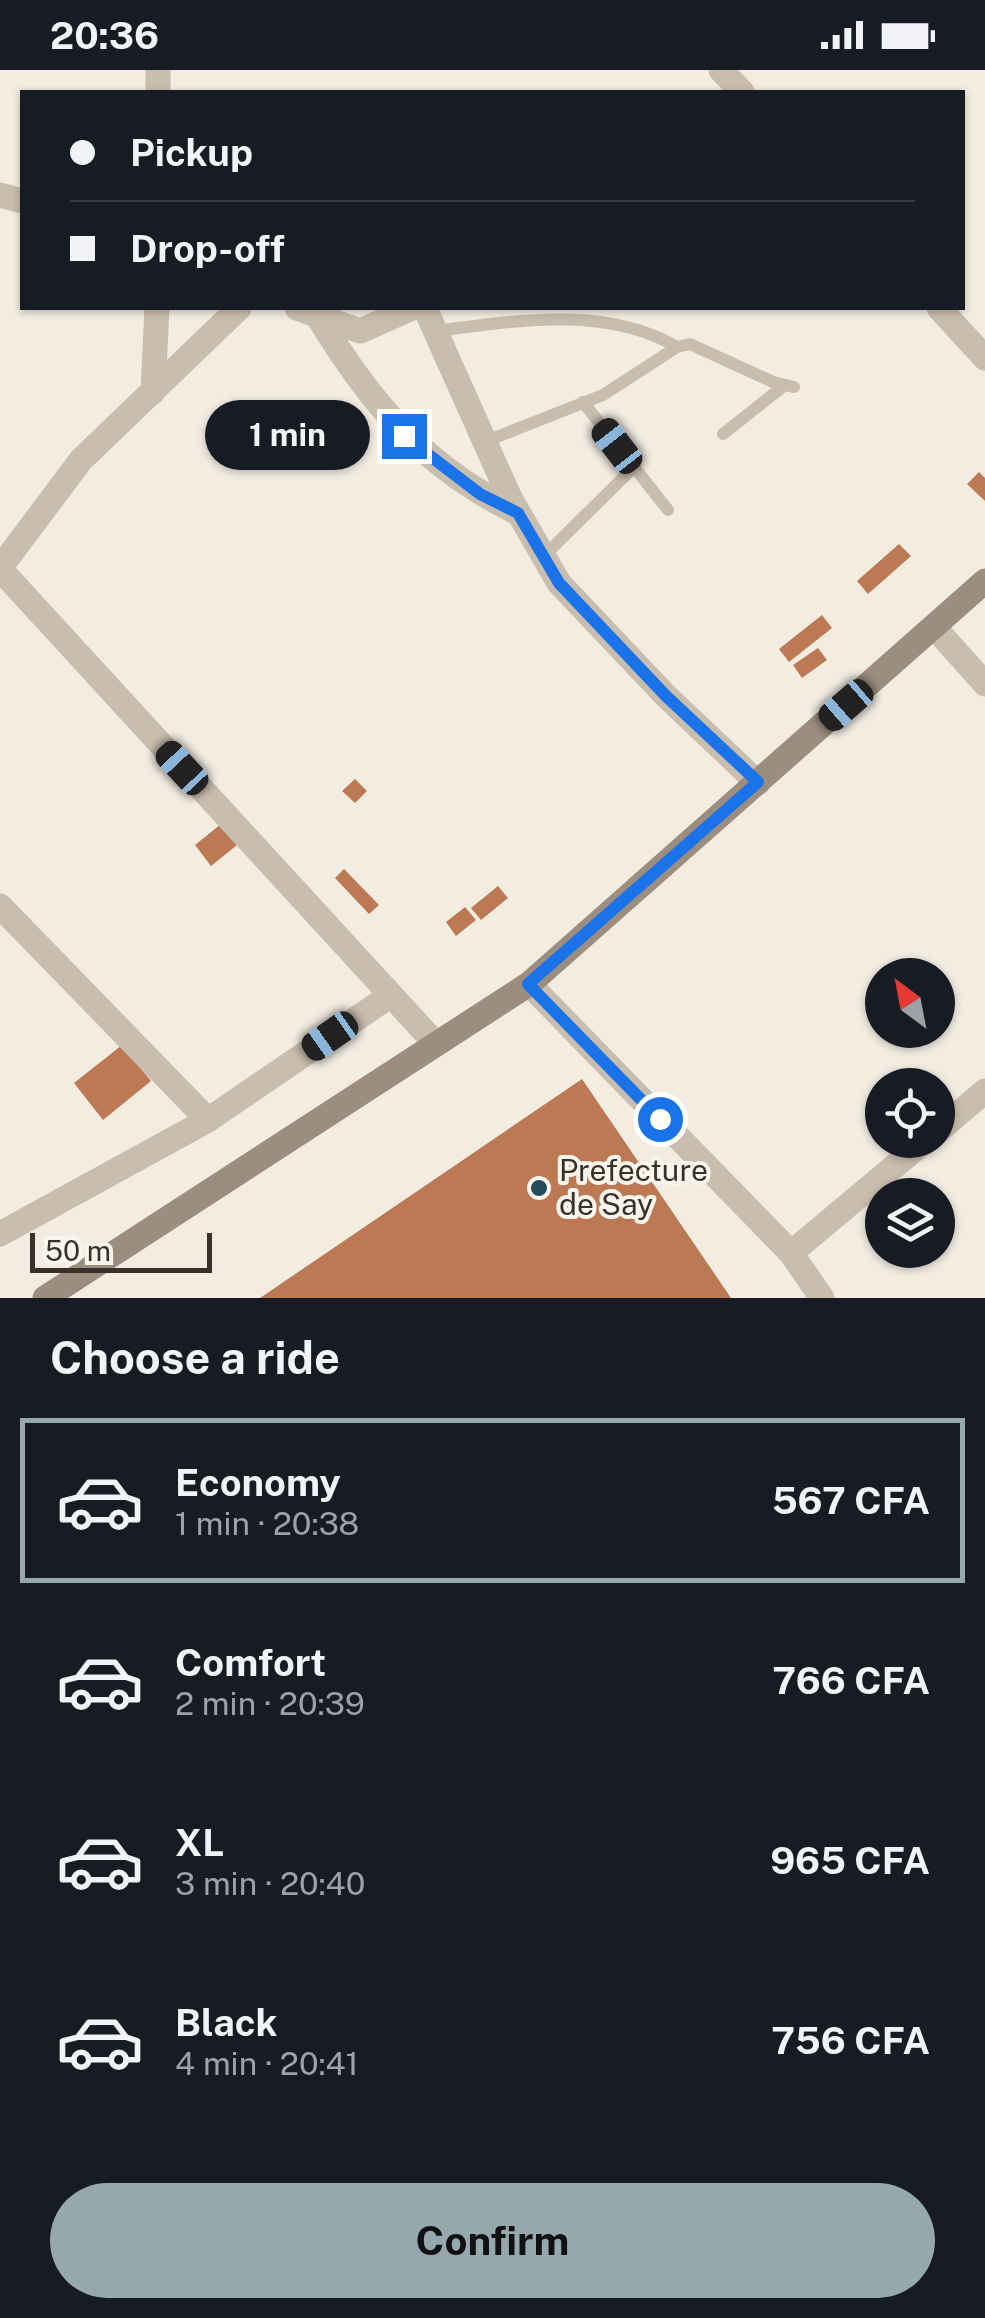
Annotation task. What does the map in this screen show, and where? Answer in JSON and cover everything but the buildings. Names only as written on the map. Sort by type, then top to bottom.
[{"type":"street","points":[[721,70],[740,90]]},
{"type":"street","points":[[153,392],[158,310]]},
{"type":"street","points":[[237,310],[81,460],[0,568],[436,1043]]},
{"type":"street","points":[[307,311],[360,331],[407,310]]},
{"type":"street","points":[[941,310],[985,358]]},
{"type":"street","points":[[307,311],[359,385],[404,436],[480,494],[518,513]]},
{"type":"street","points":[[430,319],[518,513],[559,583],[666,696],[758,782]]},
{"type":"street","points":[[45,1298],[123,1251],[528,984],[985,581]]},
{"type":"street","points":[[935,628],[985,684]]},
{"type":"street","points":[[0,906],[208,1120]]},
{"type":"street","points":[[528,984],[791,1254],[822,1298]]},
{"type":"street","points":[[0,1234],[208,1120],[391,994]]},
{"type":"street","points":[[955,1116],[985,1091]]},
{"type":"street","points":[[791,1254],[905,1158]]},
{"type":"lane","points":[[430,319],[500,323],[605,321],[648,330],[677,347]]},
{"type":"lane","points":[[484,442],[602,395],[677,347],[690,344],[789,386],[723,434]]},
{"type":"lane","points":[[583,402],[668,510]]},
{"type":"lane","points":[[544,556],[634,467]]},
{"type":"place","name":"Prefecture de Say","points":[[539,1188]]},
{"type":"route","points":[[404,436],[480,494],[518,513],[559,583],[666,696],[758,782],[528,984],[660,1119]]}]
